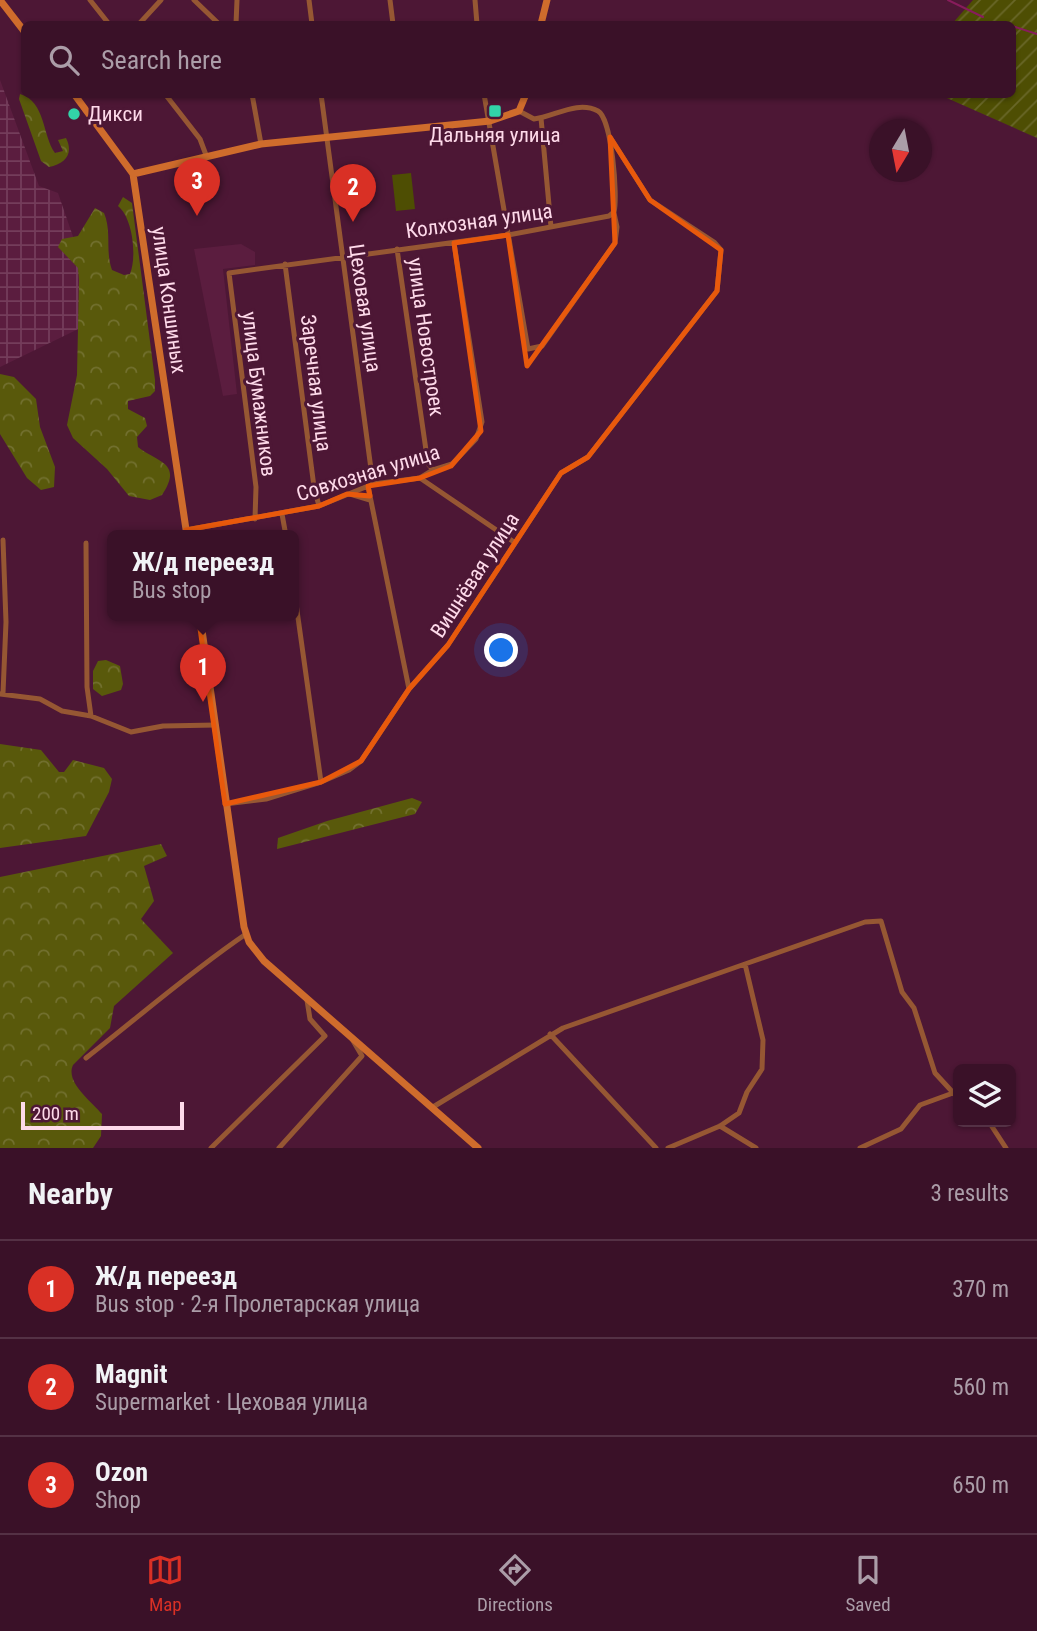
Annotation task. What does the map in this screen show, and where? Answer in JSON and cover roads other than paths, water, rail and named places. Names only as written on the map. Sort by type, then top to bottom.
[{"type":"main road","points":[[0,0],[21,27]]},
{"type":"main road","points":[[542,21],[547,0]]},
{"type":"main road","name":"улица Коншиных","points":[[77,98],[133,174],[187,530]]},
{"type":"main road","points":[[133,174],[261,144],[490,121],[519,111],[526,98]]},
{"type":"main road","points":[[201,621],[225,804],[246,934],[254,952],[478,1148]]},
{"type":"street","points":[[90,0],[107,21]]},
{"type":"street","points":[[141,21],[162,0]]},
{"type":"street","points":[[194,0],[216,21]]},
{"type":"street","points":[[236,21],[237,0]]},
{"type":"street","points":[[309,0],[312,21]]},
{"type":"street","points":[[390,0],[393,21]]},
{"type":"street","points":[[475,0],[477,21]]},
{"type":"street","points":[[168,98],[200,139],[206,155]]},
{"type":"street","points":[[253,98],[261,144]]},
{"type":"street","name":"Цеховая улица","points":[[322,98],[370,500],[409,689]]},
{"type":"street","points":[[485,98],[524,339],[530,350],[542,345],[615,243],[617,227],[612,214],[616,191],[610,137],[604,116],[598,111],[571,108],[541,118],[527,117],[519,111]]},
{"type":"street","points":[[541,118],[551,228]]},
{"type":"street","name":"Вишнёвая улица","points":[[225,804],[266,799],[321,782],[349,770],[361,761],[409,689],[448,645],[561,473],[588,457],[703,313],[717,291],[721,278],[721,250],[714,242],[650,200],[610,137]]},
{"type":"street","name":"Колхозная улица","points":[[229,273],[508,235],[612,214]]},
{"type":"street","name":"Совхозная улица","points":[[202,530],[319,506],[370,485],[419,478],[452,464],[476,439],[482,422],[454,243]]},
{"type":"street","name":"улица Новостроек","points":[[397,250],[428,464],[433,470]]},
{"type":"street","name":"Заречная улица","points":[[285,264],[314,487],[319,506]]},
{"type":"street","name":"улица Бумажников","points":[[229,273],[256,487],[255,519]]},
{"type":"street","points":[[419,478],[514,542]]},
{"type":"street","points":[[347,494],[370,500]]},
{"type":"street","points":[[282,514],[285,530]]},
{"type":"street","points":[[4,540],[6,622],[1,693],[40,699],[62,711],[91,716],[131,732],[163,726],[216,725]]},
{"type":"street","points":[[86,543],[88,687],[91,716]]},
{"type":"street","points":[[298,621],[321,782]]},
{"type":"street","points":[[433,1107],[551,1034],[865,922],[881,921],[902,992],[914,1008],[935,1073],[953,1093],[920,1105],[901,1129],[860,1148]]},
{"type":"street","points":[[86,1058],[175,989],[192,970],[246,934]]},
{"type":"street","points":[[673,1147],[720,1126],[739,1113],[762,1069],[763,1040],[745,964]]},
{"type":"street","points":[[211,1148],[325,1036],[310,1019],[307,1000]]},
{"type":"street","points":[[551,1034],[656,1148]]},
{"type":"street","points":[[279,1148],[362,1056],[352,1039]]},
{"type":"street","points":[[720,1126],[756,1148]]},
{"type":"street","points":[[992,1127],[1006,1148]]},
{"type":"waterway","points":[[948,0],[983,17]]},
{"type":"waterway","points":[[1016,27],[1037,34]]},
{"type":"place","name":"Дальняя улица","points":[[495,111]]},
{"type":"place","name":"Дикси","points":[[74,114]]},
{"type":"place","name":"Ozon","points":[[197,216]]},
{"type":"place","name":"Magnit","points":[[353,222]]},
{"type":"place","name":"Ж/д переезд","points":[[203,702]]}]
